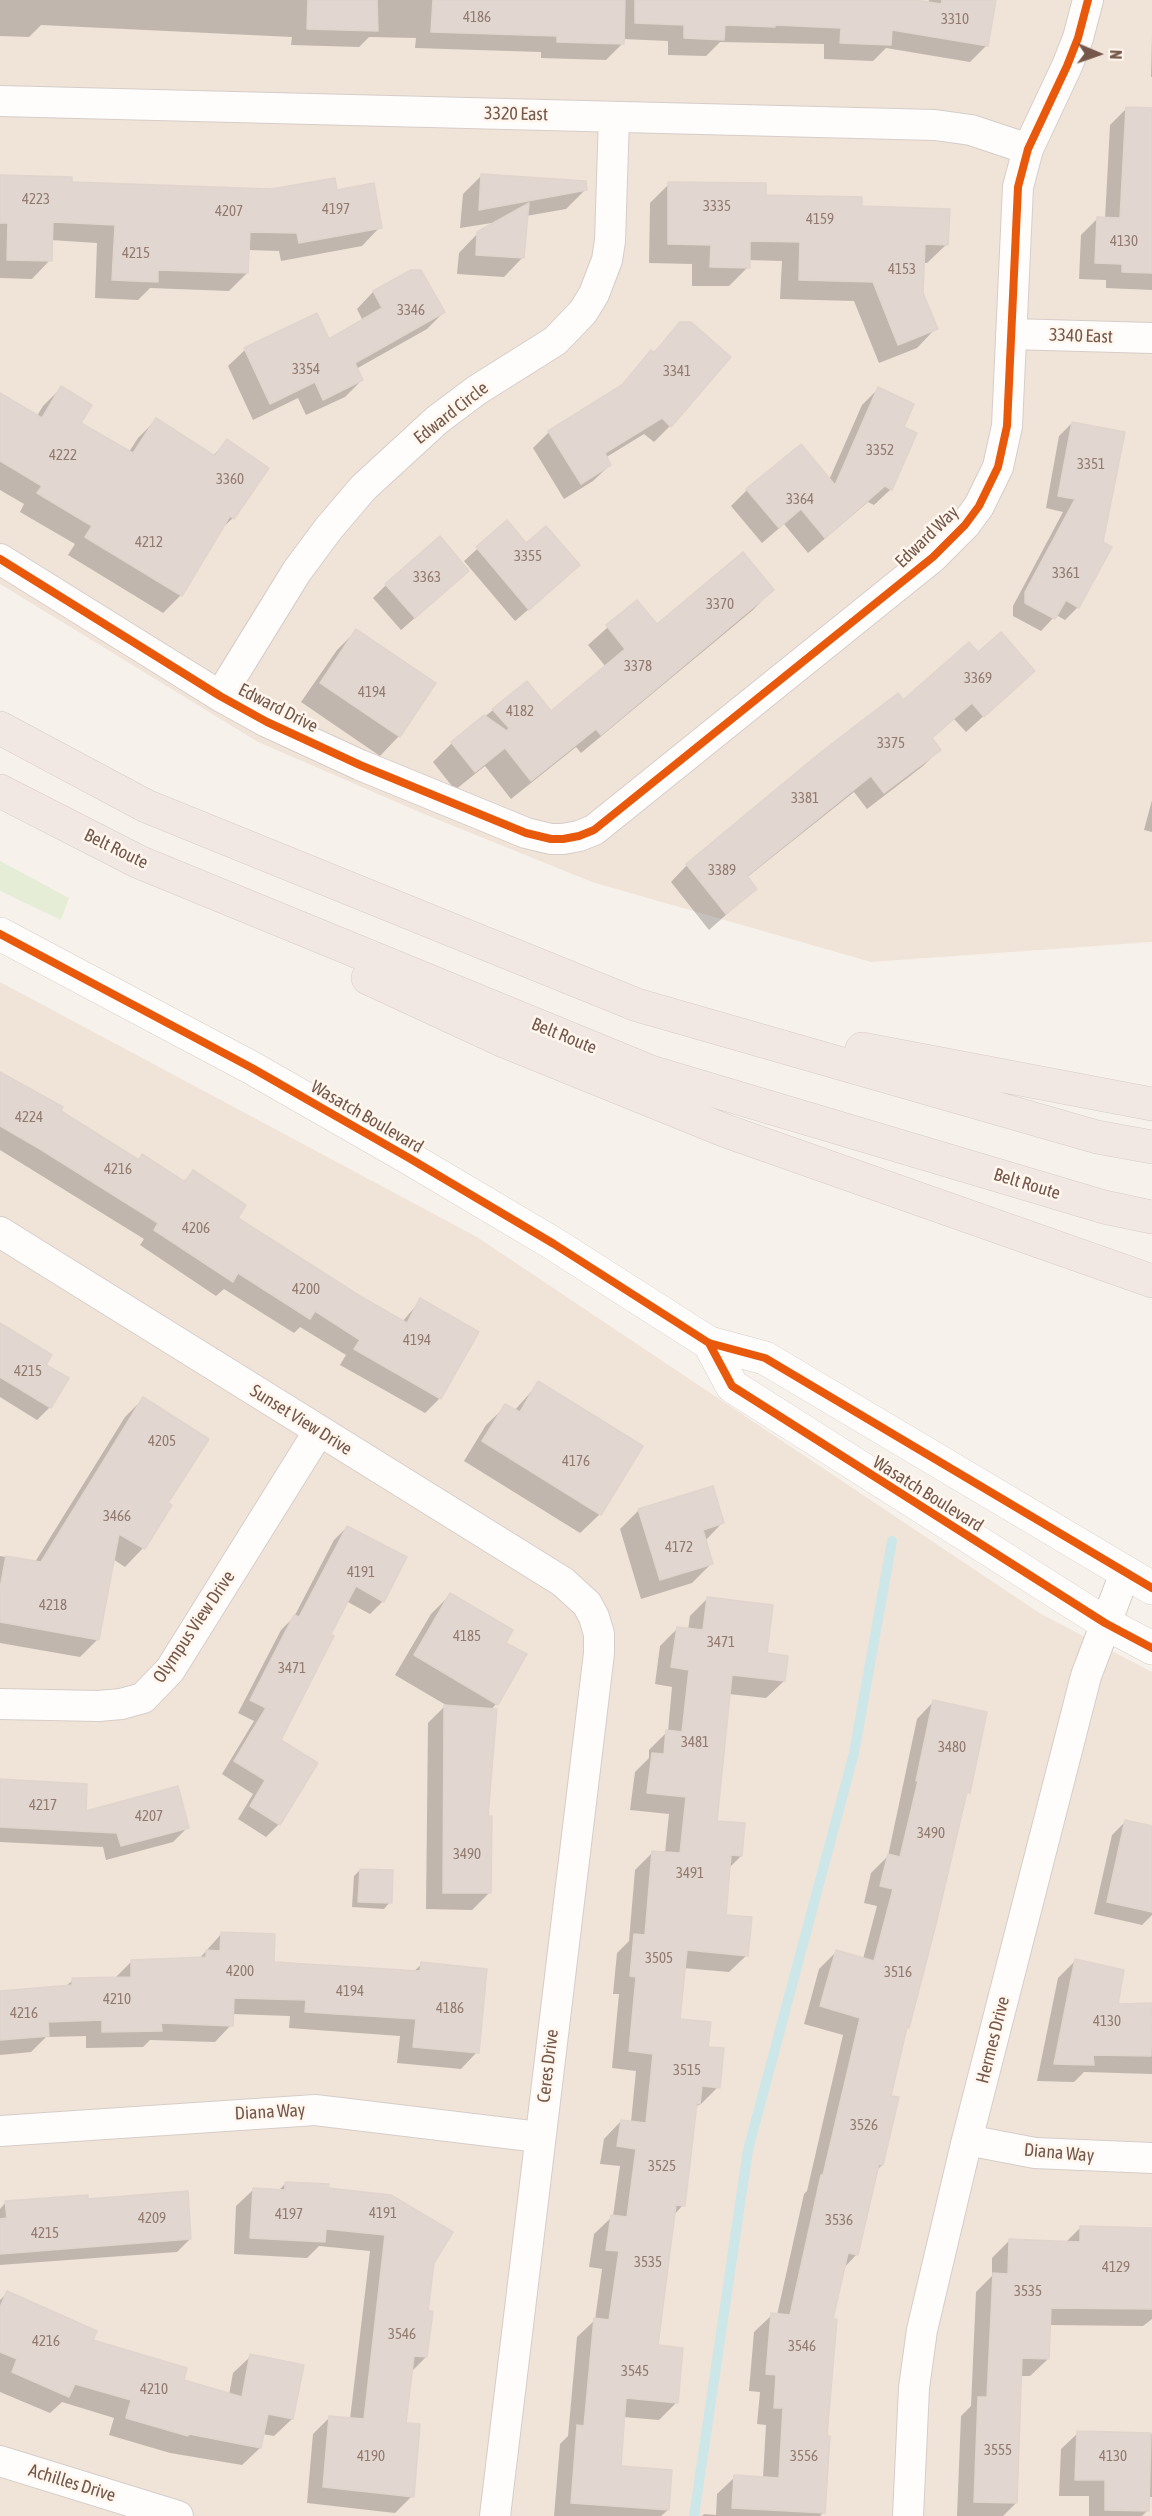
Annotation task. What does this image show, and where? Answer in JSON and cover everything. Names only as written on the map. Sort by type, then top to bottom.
[{"type":"highway","points":[[0,728],[146,806],[637,1005],[1097,1137],[1152,1147]]},
{"type":"highway","name":"Belt Route","points":[[0,791],[139,862],[651,1072],[1104,1207],[1152,1217]]},
{"type":"highway","points":[[139,862],[258,925],[380,985],[504,1041],[629,1093],[803,1159],[1152,1281]]},
{"type":"highway","points":[[637,1005],[1152,1104]]},
{"type":"main road","name":"Wasatch Boulevard","points":[[0,934],[201,1041],[361,1130],[554,1244],[709,1343],[765,1358],[1139,1581]]},
{"type":"main road","name":"Wasatch Boulevard","points":[[709,1343],[732,1386],[1105,1623],[1152,1648]]},
{"type":"street","name":"Edward Way","points":[[563,839],[579,836],[607,821],[933,557],[965,525],[979,506],[990,487],[1003,446],[1008,416],[1018,187],[1028,149],[1078,38],[1088,0]]},
{"type":"street","name":"3320 East","points":[[0,100],[935,125],[971,130],[1028,149]]},
{"type":"street","name":"Edward Circle","points":[[220,696],[297,571],[363,488],[437,420],[477,390],[555,341],[584,312],[601,277],[608,251],[614,117]]},
{"type":"street","name":"3340 East","points":[[1011,334],[1152,338]]},
{"type":"street","name":"Edward Drive","points":[[0,559],[220,696],[267,722],[360,765],[526,833],[551,839],[563,839]]},
{"type":"street","name":"Sunset View Drive","points":[[0,1232],[563,1582],[587,1604],[594,1617]]},
{"type":"street","name":"Olympus View Drive","points":[[0,1704],[98,1706],[121,1704],[143,1698],[170,1670],[319,1431]]},
{"type":"street","name":"Hermes Drive","points":[[908,2516],[917,2359],[967,2140],[1086,1676],[1105,1623],[1139,1581]]},
{"type":"street","name":"Ceres Drive","points":[[495,2516],[599,1653],[599,1634],[594,1617]]},
{"type":"street","name":"Diana Way","points":[[0,2131],[307,2110],[340,2112],[539,2137]]},
{"type":"street","name":"Diana Way","points":[[967,2140],[1035,2152],[1152,2158]]},
{"type":"street","name":"Achilles Drive","points":[[0,2461],[178,2516]]},
{"type":"shaded area","points":[[0,0],[1152,0],[1152,942],[871,962],[592,882],[424,814],[258,742],[0,584]]},
{"type":"shaded area","points":[[0,982],[477,1237],[1041,1614],[1152,1672],[1152,2516],[0,2516]]},
{"type":"green space","points":[[0,861],[69,898],[61,920],[0,891]]},
{"type":"building","points":[[308,0],[377,0],[378,31],[307,29]]},
{"type":"building","points":[[433,0],[625,0],[624,44],[557,42],[557,36],[431,32]]},
{"type":"building","points":[[635,0],[916,0],[941,4],[942,0],[996,0],[988,46],[892,30],[891,45],[840,43],[841,28],[775,25],[775,27],[725,25],[724,40],[684,38],[684,25],[635,23]]},
{"type":"building","points":[[1126,107],[1152,108],[1152,273],[1122,272],[1122,264],[1095,263],[1097,217],[1120,218]]},
{"type":"building","points":[[481,174],[586,181],[587,190],[479,210]]},
{"type":"building","points":[[0,175],[72,177],[72,182],[271,189],[335,178],[337,190],[374,183],[382,228],[299,243],[297,233],[250,232],[248,273],[158,270],[158,282],[112,280],[115,225],[53,222],[52,261],[7,260],[8,223],[0,223]]},
{"type":"building","points":[[668,182],[766,183],[766,195],[862,197],[862,206],[950,209],[948,245],[925,244],[923,293],[938,329],[898,345],[873,282],[799,280],[800,242],[750,241],[750,268],[710,267],[711,245],[668,244]]},
{"type":"building","points":[[529,203],[524,258],[476,255],[477,232]]},
{"type":"building","points":[[411,270],[421,270],[445,312],[355,363],[363,380],[323,400],[315,382],[270,404],[244,348],[317,313],[329,339],[382,308],[373,291]]},
{"type":"building","points":[[680,322],[691,322],[731,357],[671,427],[662,418],[605,453],[611,465],[581,484],[548,431],[622,385],[651,350],[654,353]]},
{"type":"building","points":[[61,386],[92,405],[81,423],[133,453],[156,418],[215,456],[227,439],[269,468],[234,519],[230,516],[182,596],[85,537],[92,526],[37,493],[42,486],[0,461],[0,393],[42,418]]},
{"type":"building","points":[[878,387],[914,404],[904,427],[917,433],[892,490],[885,486],[825,538],[801,509],[779,528],[746,489],[801,444],[835,485]]},
{"type":"building","points":[[1072,422],[1125,432],[1103,542],[1112,547],[1079,608],[1066,600],[1055,619],[1025,603],[1025,592],[1075,499],[1058,496]]},
{"type":"building","points":[[507,520],[526,543],[546,526],[580,565],[529,610],[476,547]]},
{"type":"building","points":[[440,536],[469,571],[415,618],[385,584]]},
{"type":"building","points":[[743,552],[774,590],[601,735],[596,729],[531,781],[505,748],[475,772],[451,742],[484,715],[507,731],[509,728],[492,709],[527,681],[551,711],[625,649],[606,625],[637,600],[657,624]]},
{"type":"building","points":[[356,629],[436,683],[400,737],[320,683]]},
{"type":"building","points":[[1001,632],[1035,671],[984,717],[972,703],[932,738],[941,750],[884,793],[871,776],[747,876],[757,889],[726,914],[686,864],[820,753],[898,693],[903,700],[969,642],[978,652]]},
{"type":"building","points":[[0,1072],[63,1107],[61,1111],[139,1160],[142,1154],[185,1182],[193,1170],[246,1205],[238,1218],[360,1296],[407,1323],[420,1298],[479,1332],[441,1399],[354,1349],[360,1340],[315,1311],[310,1319],[238,1273],[233,1282],[154,1230],[158,1223],[0,1126]]},
{"type":"building","points":[[0,1323],[52,1355],[46,1365],[69,1378],[51,1408],[0,1377]]},
{"type":"building","points":[[538,1381],[643,1446],[601,1515],[482,1441],[505,1404],[520,1412]]},
{"type":"building","points":[[143,1397],[209,1439],[168,1503],[172,1505],[145,1549],[119,1534],[99,1640],[0,1622],[0,1588],[6,1556],[41,1562]]},
{"type":"building","points":[[713,1486],[724,1523],[703,1530],[713,1564],[660,1580],[638,1509]]},
{"type":"building","points":[[347,1526],[407,1557],[384,1602],[356,1586],[331,1634],[334,1636],[281,1740],[318,1763],[280,1825],[250,1806],[265,1780],[234,1761],[266,1708],[250,1700],[294,1615],[299,1617]]},
{"type":"building","points":[[450,1593],[513,1630],[506,1643],[527,1654],[498,1705],[414,1655]]},
{"type":"building","points":[[707,1597],[773,1605],[767,1653],[788,1656],[785,1681],[732,1675],[717,1821],[745,1823],[742,1856],[731,1855],[726,1915],[752,1917],[748,1956],[687,1950],[680,2019],[711,2022],[708,2047],[724,2048],[720,2088],[702,2086],[700,2104],[697,2103],[685,2206],[676,2205],[658,2345],[683,2348],[678,2403],[626,2398],[621,2466],[672,2470],[669,2510],[571,2503],[577,2425],[584,2426],[594,2318],[609,2320],[619,2251],[606,2250],[611,2215],[627,2217],[636,2149],[617,2146],[621,2120],[646,2123],[653,2054],[629,2051],[636,1977],[630,1976],[634,1934],[645,1935],[652,1851],[680,1853],[686,1797],[647,1793],[652,1753],[664,1754],[666,1730],[682,1732],[689,1670],[671,1667],[677,1627],[703,1630]]},
{"type":"building","points":[[933,1700],[987,1712],[970,1793],[967,1792],[935,1928],[909,2028],[907,2027],[891,2096],[899,2097],[883,2165],[879,2164],[858,2255],[848,2253],[833,2319],[837,2319],[827,2436],[830,2436],[825,2513],[732,2508],[734,2475],[779,2478],[783,2408],[774,2408],[776,2375],[766,2374],[771,2313],[790,2315],[821,2175],[823,2175],[860,2018],[820,2006],[836,1950],[874,1961],[893,1889],[880,1886],[888,1854],[900,1857],[918,1781],[916,1781]]},
{"type":"building","points":[[444,1705],[497,1709],[488,1816],[492,1816],[491,1893],[443,1893]]},
{"type":"building","points":[[0,1779],[87,1784],[86,1811],[178,1786],[189,1828],[121,1846],[117,1833],[0,1827]]},
{"type":"building","points":[[1125,1820],[1152,1826],[1152,1912],[1107,1902]]},
{"type":"building","points":[[360,1869],[393,1870],[392,1903],[358,1902]]},
{"type":"building","points":[[221,1932],[275,1934],[274,1962],[420,1971],[421,1962],[487,1969],[479,2053],[413,2047],[416,2019],[305,2012],[306,2000],[234,1998],[233,2026],[161,2023],[162,2031],[102,2032],[102,2020],[48,2022],[49,2036],[0,2040],[0,1991],[72,1985],[72,1978],[131,1977],[131,1960],[206,1957],[206,1950],[220,1951]]},
{"type":"building","points":[[1075,1959],[1124,1970],[1118,2004],[1152,2003],[1151,2056],[1093,2055],[1094,2065],[1054,2064]]},
{"type":"building","points":[[285,2182],[329,2184],[328,2188],[391,2195],[453,2232],[434,2263],[428,2311],[433,2311],[427,2357],[414,2356],[406,2423],[420,2424],[414,2497],[323,2487],[329,2416],[364,2419],[385,2235],[326,2229],[325,2242],[250,2238],[253,2188],[285,2190]]},
{"type":"building","points":[[188,2191],[191,2239],[0,2254],[0,2219],[7,2218],[5,2201],[88,2195],[88,2199]]},
{"type":"building","points":[[1080,2226],[1152,2228],[1152,2309],[1051,2308],[1049,2359],[1022,2358],[1017,2503],[974,2502],[978,2397],[987,2397],[993,2273],[1008,2274],[1009,2239],[1080,2242]]},
{"type":"building","points":[[7,2291],[97,2331],[93,2340],[187,2368],[184,2380],[242,2397],[250,2354],[304,2365],[293,2419],[268,2414],[261,2448],[189,2434],[188,2436],[126,2418],[131,2400],[75,2384],[69,2397],[12,2372],[17,2359],[0,2352],[0,2307]]},
{"type":"building","points":[[1077,2431],[1151,2433],[1149,2511],[1105,2510],[1105,2480],[1075,2480]]},
{"type":"waterway","points":[[694,2516],[748,2150],[854,1753],[892,1541]]},
{"type":"cycle path","points":[[0,559],[220,696],[267,722],[360,765],[526,833],[551,839],[563,839],[594,830],[933,557],[965,525],[979,506],[998,467],[1007,426],[1018,187],[1028,149],[1067,66],[1078,38],[1088,0]]},
{"type":"cycle path","points":[[0,934],[252,1068],[409,1158],[554,1244],[709,1343],[765,1358],[1152,1588]]},
{"type":"cycle path","points":[[709,1343],[732,1386],[1105,1623],[1152,1648]]}]
